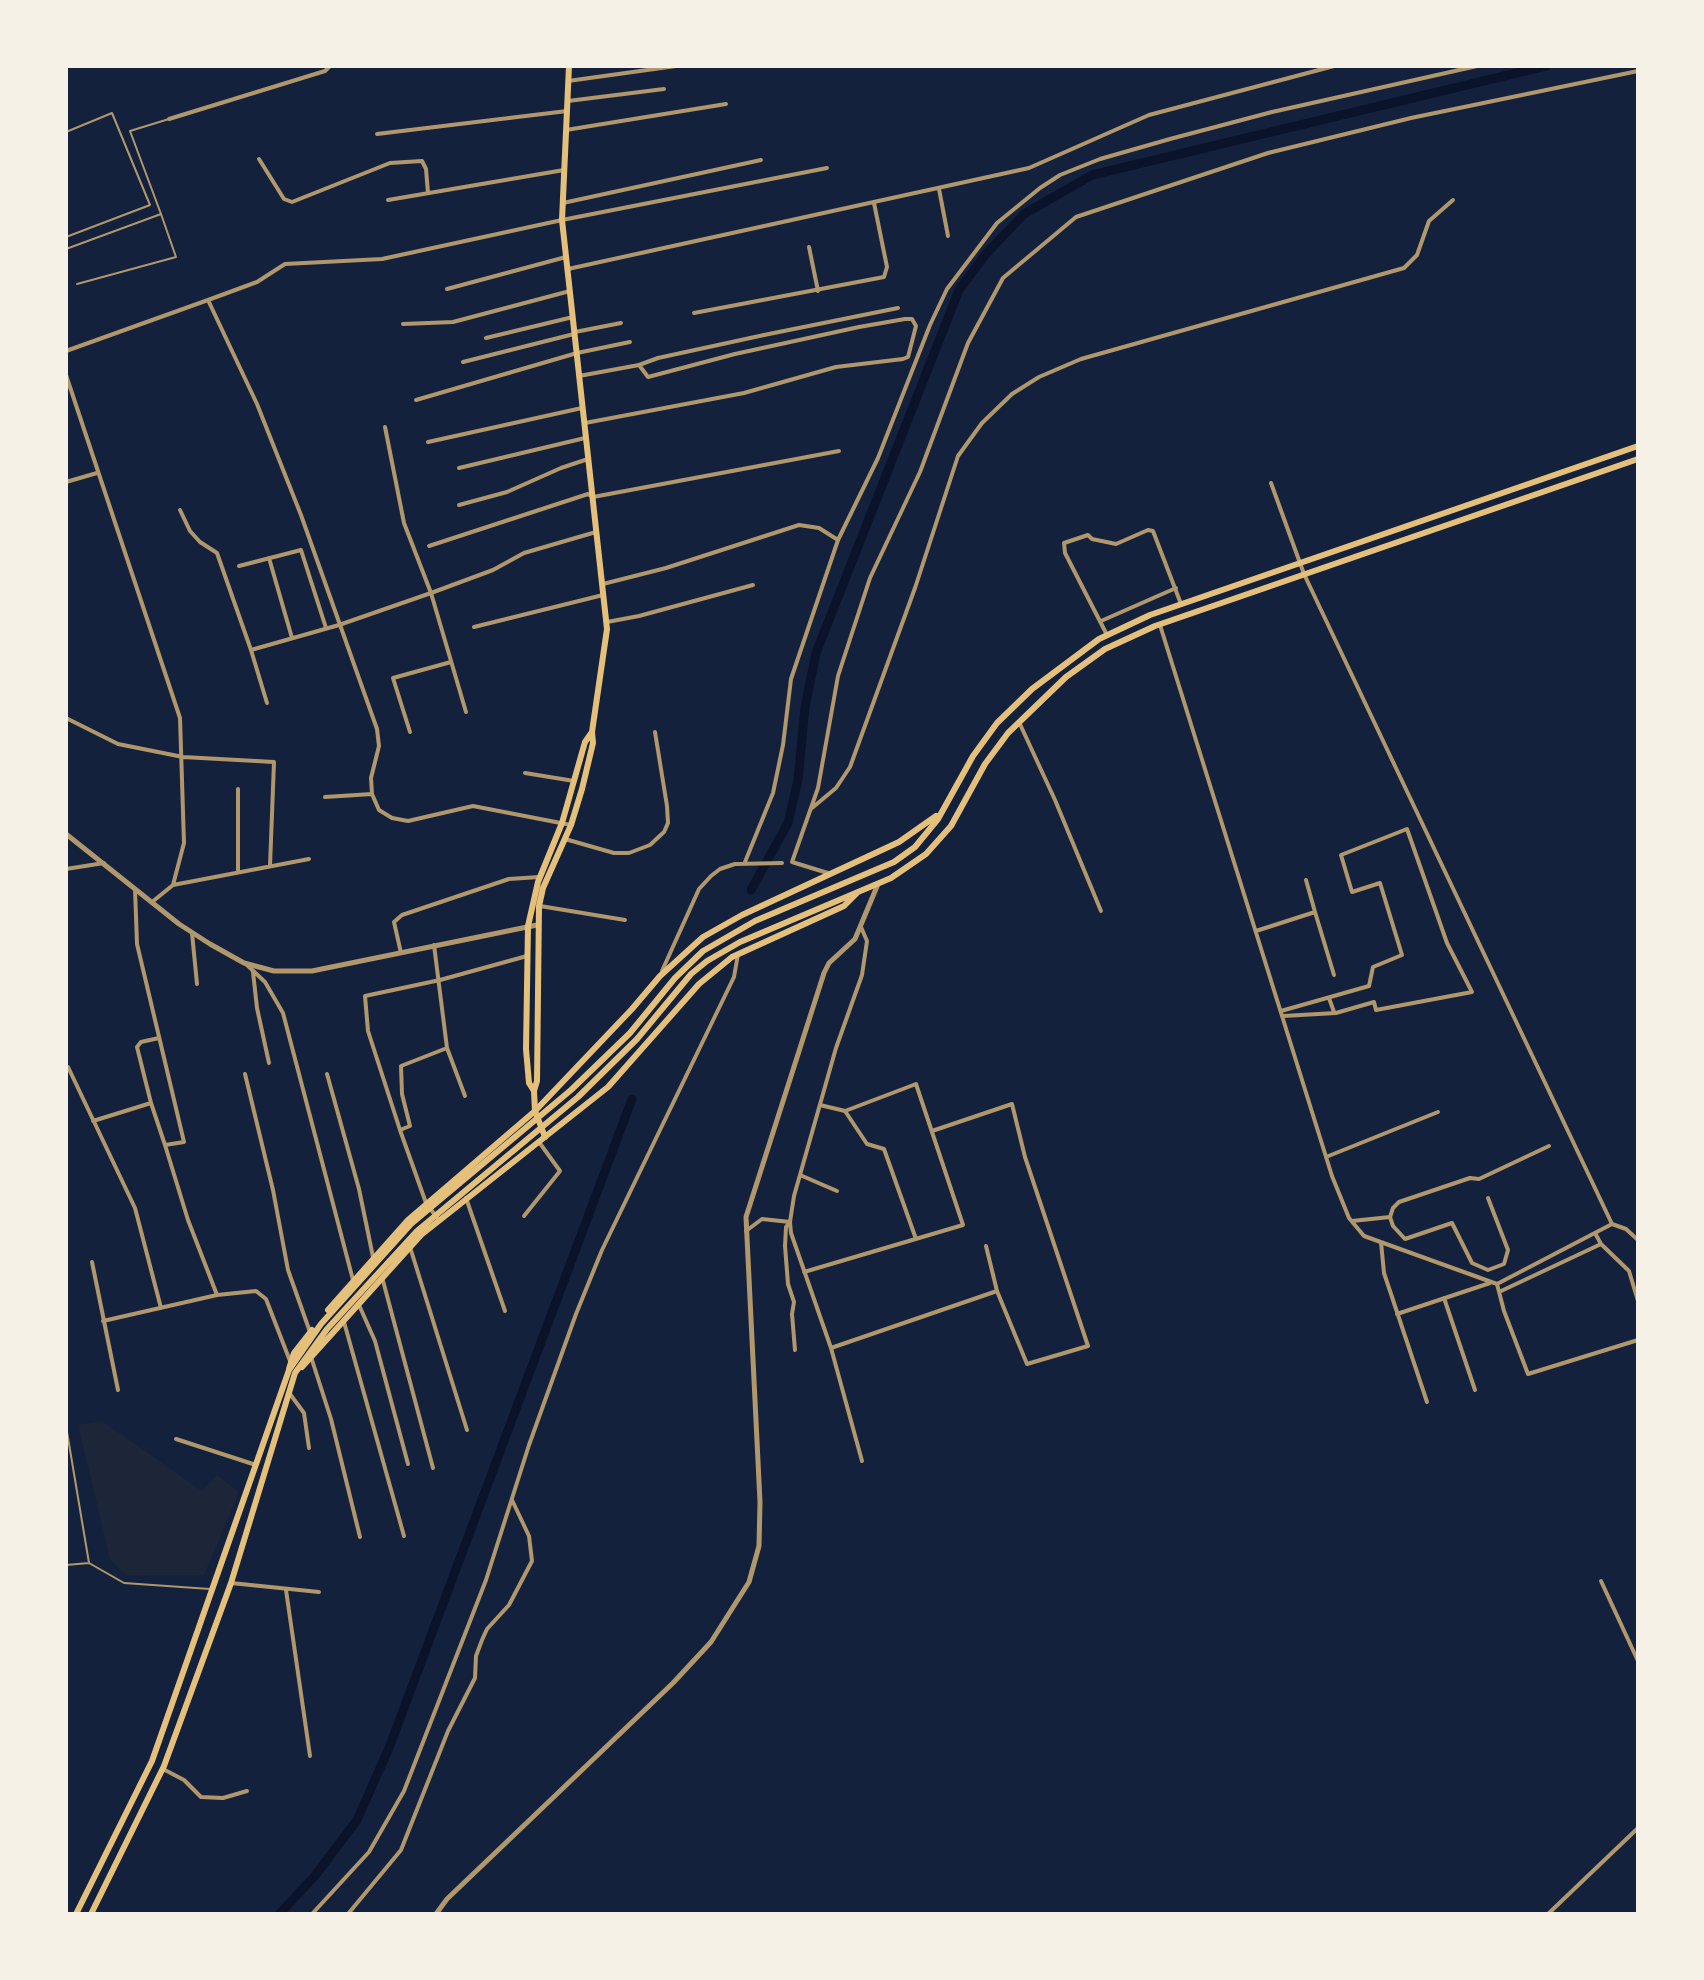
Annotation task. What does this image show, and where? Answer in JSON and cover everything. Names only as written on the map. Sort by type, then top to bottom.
[{"type":"main road","points":[[545,1137],[535,1111],[534,1091],[537,1081],[539,906],[543,888],[571,825],[593,743],[592,732],[607,622],[562,220],[569,66]]},
{"type":"main road","points":[[76,1914],[142,1784],[256,1465],[292,1372],[324,1327],[411,1224],[571,1090],[630,1033],[703,951],[738,930],[894,862],[915,847],[944,809],[973,756],[997,723],[1058,668],[1107,635],[1182,604],[1638,446]]},
{"type":"main road","points":[[324,1327],[417,1231],[578,1097],[637,1039],[691,974],[724,949],[878,884],[915,863],[951,826],[985,764],[1019,721],[1066,677],[1088,661],[1129,637],[1160,625],[1638,459]]},
{"type":"main road","points":[[1445,513],[1449,524]]},
{"type":"main road","points":[[534,1091],[529,1083],[526,1049],[528,926],[540,877],[562,823],[585,742],[592,732]]},
{"type":"main road","points":[[92,1914],[163,1769],[231,1583],[290,1394],[292,1372],[290,1361],[310,1332],[352,1280],[426,1203],[535,1111],[632,1010],[660,976],[704,937],[742,915],[899,842],[924,826],[944,809]]},
{"type":"main road","points":[[292,1372],[312,1360],[409,1246],[438,1219],[608,1087],[699,984],[738,954],[844,906],[859,891]]},
{"type":"street","points":[[168,119],[325,71],[330,66]]},
{"type":"street","points":[[568,81],[676,66]]},
{"type":"street","points":[[567,269],[1029,168],[1149,115],[1334,66]]},
{"type":"street","points":[[745,862],[773,793],[783,745],[790,679],[838,540],[878,458],[930,325],[947,289],[997,223],[1060,175],[1100,159],[1272,112],[1477,66]]},
{"type":"street","points":[[832,874],[792,862],[818,788],[838,676],[870,578],[920,472],[968,343],[1003,278],[1076,217],[1268,153],[1411,118],[1638,71]]},
{"type":"street","points":[[567,101],[664,88]]},
{"type":"street","points":[[566,130],[726,104]]},
{"type":"street","points":[[377,134],[567,111]]},
{"type":"street","points":[[259,159],[284,199],[292,202],[390,163],[422,161],[426,169],[428,193]]},
{"type":"street","points":[[562,203],[761,160]]},
{"type":"street","points":[[66,351],[257,282],[285,264],[382,259],[562,220],[827,168]]},
{"type":"street","points":[[388,200],[564,170]]},
{"type":"street","points":[[939,189],[948,236]]},
{"type":"street","points":[[810,809],[836,788],[850,767],[915,588],[958,456],[982,423],[1005,401],[1039,377],[1081,359],[1404,268],[1417,255],[1429,221],[1453,200]]},
{"type":"street","points":[[694,313],[880,279],[886,275],[874,203]]},
{"type":"street","points":[[809,247],[818,291]]},
{"type":"street","points":[[447,289],[566,257]]},
{"type":"street","points":[[403,324],[453,322],[570,291]]},
{"type":"street","points":[[208,300],[257,404],[339,624],[378,737],[371,778],[372,794],[382,812],[392,818],[408,821],[473,806],[571,825]]},
{"type":"street","points":[[579,376],[898,308]]},
{"type":"street","points":[[486,338],[573,317]]},
{"type":"street","points":[[585,423],[744,393],[836,367],[903,359],[908,357],[916,326],[912,320],[905,319],[860,327],[735,354],[648,377],[639,365]]},
{"type":"street","points":[[463,362],[621,323]]},
{"type":"street","points":[[416,400],[577,352],[630,342]]},
{"type":"street","points":[[66,375],[180,718],[184,843],[173,885]]},
{"type":"street","points":[[429,442],[583,407]]},
{"type":"street","points":[[385,427],[404,523],[431,593],[466,712]]},
{"type":"street","points":[[459,468],[586,438]]},
{"type":"street","points":[[429,546],[588,494],[593,496],[680,482],[763,463],[840,451]]},
{"type":"street","points":[[459,505],[507,492],[561,468],[589,459]]},
{"type":"street","points":[[66,483],[98,473]]},
{"type":"street","points":[[1271,483],[1304,574],[1612,1224]]},
{"type":"street","points":[[180,510],[190,531],[200,542],[217,553],[267,703]]},
{"type":"street","points":[[603,584],[666,568],[799,525],[819,528],[838,540]]},
{"type":"street","points":[[1107,635],[1065,553],[1064,543],[1088,535],[1092,539],[1116,544],[1153,531],[1182,604]]},
{"type":"street","points":[[251,650],[431,593],[494,570],[524,553],[597,532]]},
{"type":"street","points":[[238,566],[301,550],[326,628]]},
{"type":"street","points":[[269,558],[292,638]]},
{"type":"street","points":[[607,622],[639,616],[753,585]]},
{"type":"street","points":[[1101,621],[1176,588]]},
{"type":"street","points":[[474,627],[604,595]]},
{"type":"street","points":[[1160,625],[1326,1157],[1352,1221],[1364,1236],[1494,1283],[1528,1374],[1638,1340]]},
{"type":"street","points":[[410,732],[393,678],[451,662]]},
{"type":"street","points":[[66,718],[118,744],[183,757],[274,762],[270,866]]},
{"type":"street","points":[[1019,721],[1051,790],[1101,911]]},
{"type":"street","points":[[565,838],[614,853],[629,854],[651,845],[664,832],[668,823],[667,806],[656,732]]},
{"type":"street","points":[[525,773],[574,782]]},
{"type":"street","points":[[238,789],[238,872]]},
{"type":"street","points":[[325,797],[372,794]]},
{"type":"street","points":[[1407,829],[1447,943],[1472,992],[1376,1010],[1374,1002],[1334,1012],[1282,1014],[1370,986],[1373,967],[1402,955],[1380,883],[1352,892],[1341,855],[1407,829]]},
{"type":"street","points":[[66,834],[192,932],[244,963],[265,982],[283,1013],[352,1280]]},
{"type":"street","points":[[152,902],[173,885],[309,859]]},
{"type":"street","points":[[660,976],[699,890],[720,868],[745,862],[782,863]]},
{"type":"street","points":[[66,869],[105,863]]},
{"type":"street","points":[[400,953],[394,922],[402,915],[509,879],[540,877]]},
{"type":"street","points":[[1306,880],[1334,975]]},
{"type":"street","points":[[436,1914],[447,1899],[673,1683],[711,1642],[749,1582],[759,1546],[760,1502],[745,1232],[750,1200],[824,973],[829,963],[855,939],[878,884]]},
{"type":"street","points":[[135,888],[137,944],[184,1142],[165,1145]]},
{"type":"street","points":[[539,906],[625,920]]},
{"type":"street","points":[[1256,931],[1316,912]]},
{"type":"street","points":[[244,963],[274,971],[312,971],[537,925]]},
{"type":"street","points":[[861,927],[867,941],[862,975],[836,1048],[800,1175],[790,1222],[791,1233],[831,1348],[862,1461]]},
{"type":"street","points":[[192,932],[197,984]]},
{"type":"street","points":[[434,945],[447,1048],[465,1096]]},
{"type":"street","points":[[312,1914],[369,1852],[404,1791],[486,1580],[576,1314],[602,1250],[734,977],[738,954]]},
{"type":"street","points":[[438,1219],[426,1203],[400,1130],[368,1031],[365,996],[440,980],[527,956]]},
{"type":"street","points":[[253,971],[257,1008],[269,1063]]},
{"type":"street","points":[[1329,998],[1334,1012]]},
{"type":"street","points":[[159,1038],[141,1042],[137,1047],[151,1103],[188,1220],[217,1295]]},
{"type":"street","points":[[400,1130],[410,1125],[402,1094],[401,1066],[406,1062],[447,1048]]},
{"type":"street","points":[[68,1067],[135,1208],[161,1308]]},
{"type":"street","points":[[245,1074],[273,1190],[288,1270],[310,1332]]},
{"type":"street","points":[[327,1074],[359,1190],[373,1257]]},
{"type":"street","points":[[804,1272],[963,1225],[916,1084],[845,1111],[820,1105]]},
{"type":"street","points":[[93,1121],[151,1103]]},
{"type":"street","points":[[932,1131],[1012,1104],[1025,1157],[1088,1346],[1027,1364],[997,1291],[986,1245]]},
{"type":"street","points":[[845,1111],[867,1144],[884,1149],[916,1239]]},
{"type":"street","points":[[1326,1157],[1438,1112]]},
{"type":"street","points":[[524,1216],[560,1171],[539,1142]]},
{"type":"street","points":[[1488,1198],[1508,1250],[1504,1264],[1495,1269],[1481,1269],[1472,1263],[1452,1223],[1405,1239],[1393,1226],[1390,1217],[1393,1208],[1399,1202],[1470,1178],[1479,1179],[1549,1146]]},
{"type":"street","points":[[800,1175],[837,1191]]},
{"type":"street","points":[[466,1197],[505,1311]]},
{"type":"street","points":[[1352,1221],[1390,1217]]},
{"type":"street","points":[[745,1232],[762,1219],[790,1222]]},
{"type":"street","points":[[790,1222],[786,1227],[785,1246],[788,1284],[794,1302],[792,1314],[795,1350]]},
{"type":"street","points":[[1397,1314],[1494,1283],[1612,1224],[1626,1228],[1638,1240]]},
{"type":"street","points":[[1596,1233],[1601,1244],[1629,1271],[1638,1301]]},
{"type":"street","points":[[1381,1242],[1384,1273],[1427,1402]]},
{"type":"street","points":[[1499,1292],[1601,1244]]},
{"type":"street","points":[[409,1246],[467,1430]]},
{"type":"street","points":[[1542,1261],[1546,1270]]},
{"type":"street","points":[[92,1262],[118,1390]]},
{"type":"street","points":[[382,1277],[433,1468]]},
{"type":"street","points":[[103,1321],[217,1295],[256,1291],[262,1294],[290,1361]]},
{"type":"street","points":[[831,1348],[997,1291]]},
{"type":"street","points":[[1444,1298],[1475,1390]]},
{"type":"street","points":[[359,1304],[375,1341],[408,1464]]},
{"type":"street","points":[[344,1322],[404,1536]]},
{"type":"street","points":[[312,1360],[331,1419],[360,1537]]},
{"type":"street","points":[[290,1394],[304,1413],[309,1448]]},
{"type":"street","points":[[176,1439],[256,1465]]},
{"type":"street","points":[[348,1914],[401,1850],[447,1731],[475,1678],[476,1656],[482,1640],[487,1629],[508,1605],[532,1561],[529,1536],[512,1499]]},
{"type":"street","points":[[1601,1581],[1638,1661]]},
{"type":"street","points":[[231,1583],[319,1592]]},
{"type":"street","points":[[286,1590],[310,1756]]},
{"type":"street","points":[[163,1769],[184,1780],[201,1797],[223,1798],[247,1791]]},
{"type":"street","points":[[1548,1914],[1638,1828]]},
{"type":"lane","points":[[66,132],[112,113],[150,205],[66,237]]},
{"type":"lane","points":[[77,284],[176,257],[130,131],[168,119]]},
{"type":"lane","points":[[133,165],[142,162]]},
{"type":"lane","points":[[66,249],[161,214]]},
{"type":"lane","points":[[782,863],[792,862]]},
{"type":"lane","points":[[66,1426],[88,1563]]},
{"type":"lane","points":[[66,1565],[88,1563],[124,1583],[213,1590]]},
{"type":"shaded area","points":[[102,1421],[202,1491],[217,1475],[239,1492],[204,1575],[126,1575],[110,1559],[78,1425]]},
{"type":"waterway","points":[[751,890],[788,823],[798,780],[805,707],[816,653],[959,290],[986,254],[1024,214],[1092,175],[1546,66]]},
{"type":"waterway","points":[[279,1914],[314,1877],[357,1820],[389,1748],[632,1099]]}]
